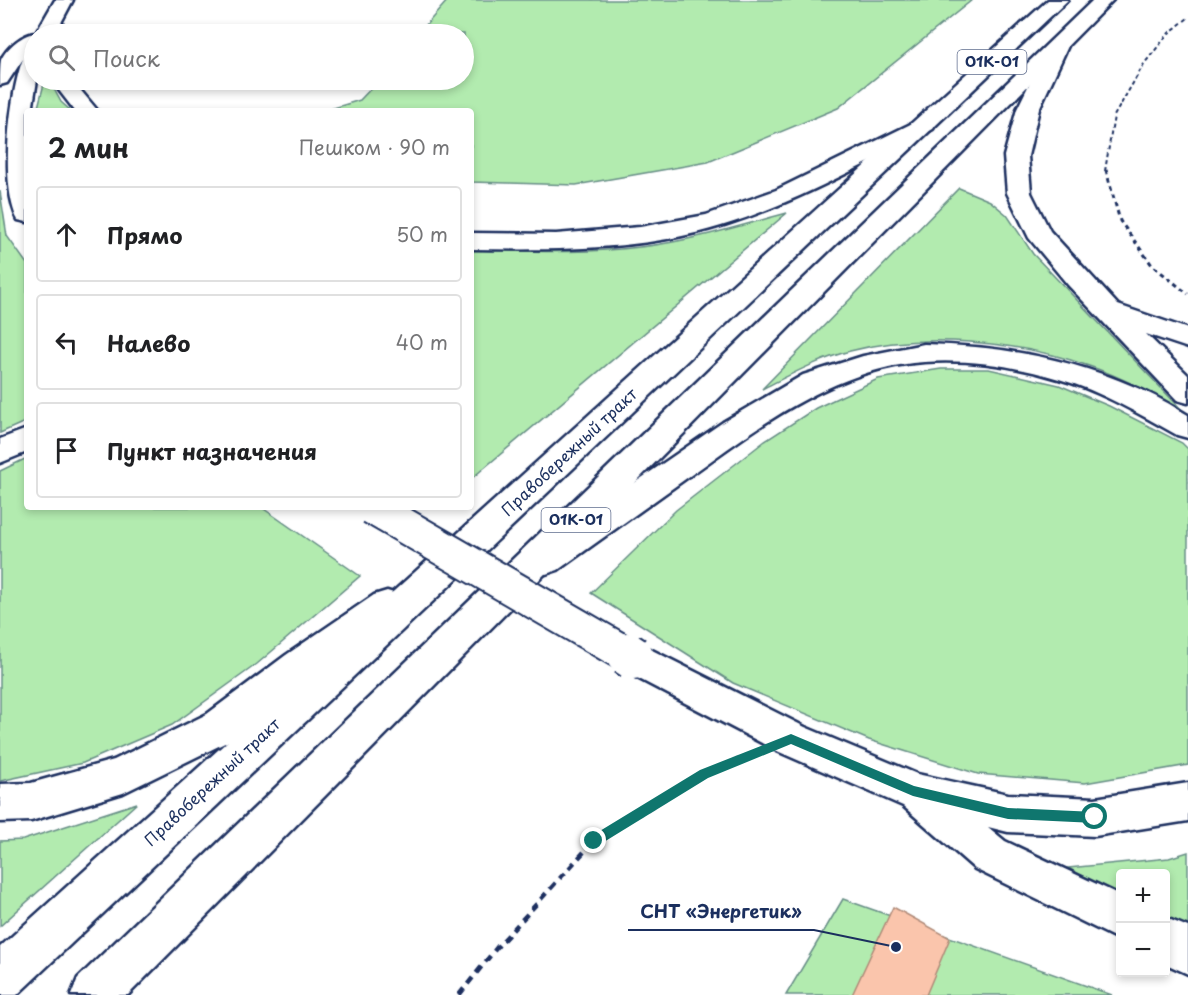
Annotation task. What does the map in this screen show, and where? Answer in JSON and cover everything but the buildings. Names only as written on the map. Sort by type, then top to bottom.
[{"type":"main road","points":[[49,24],[64,0]]},
{"type":"main road","name":"Правобережный тракт","points":[[0,978],[1059,0]]},
{"type":"main road","name":"01К-01","points":[[95,995],[1104,0]]},
{"type":"main road","points":[[1058,46],[1026,118],[1016,156],[1019,193],[1038,233],[1188,393]]},
{"type":"main road","points":[[0,79],[14,56],[24,48]]},
{"type":"main road","points":[[24,207],[21,199],[18,153],[25,90]]},
{"type":"main road","points":[[68,90],[84,108]]},
{"type":"main road","points":[[474,241],[556,242],[640,235],[712,221],[785,195],[925,124]]},
{"type":"main road","points":[[1108,310],[1188,339]]},
{"type":"main road","points":[[506,590],[734,429],[814,382],[873,362],[924,353],[975,354],[1014,359],[1070,372],[1126,394],[1188,428]]},
{"type":"main road","points":[[0,452],[24,441]]},
{"type":"main road","points":[[377,510],[633,658],[791,739],[913,791],[1008,813],[1095,817],[1188,802]]},
{"type":"main road","points":[[0,803],[31,802],[123,775],[221,726],[299,666],[452,560]]},
{"type":"main road","points":[[913,791],[990,855],[1116,916]]},
{"type":"main road","points":[[1170,942],[1188,951]]},
{"type":"path","points":[[1188,18],[1169,33],[1144,64],[1114,116],[1105,173],[1120,221],[1152,265],[1188,294]]},
{"type":"path","points":[[459,995],[498,946],[594,841],[704,774],[791,739]]},
{"type":"green space","points":[[448,0],[972,0],[838,108],[708,162],[576,185],[474,182],[474,108],[334,108],[360,100],[370,90],[474,90],[474,24],[427,24]]},
{"type":"green space","points":[[42,90],[54,90],[61,102],[68,108],[38,108]]},
{"type":"green space","points":[[959,188],[990,201],[1007,215],[1033,254],[1183,411],[1149,392],[1089,366],[1032,350],[970,342],[908,342],[850,351],[816,363],[762,389]]},
{"type":"green space","points":[[0,191],[7,236],[24,260],[24,422],[0,433]]},
{"type":"green space","points":[[787,213],[474,476],[474,250],[619,249],[659,244],[733,228]]},
{"type":"green space","points":[[941,369],[989,369],[1059,385],[1109,406],[1182,443],[1188,449],[1188,765],[1085,783],[978,774],[869,740],[733,683],[591,593],[676,510],[765,441],[816,408],[878,379]]},
{"type":"green space","points":[[24,459],[24,510],[265,510],[360,576],[257,664],[172,725],[83,763],[0,781],[0,471]]},
{"type":"green space","points":[[137,803],[0,926],[0,841],[23,840]]},
{"type":"green space","points":[[1188,852],[1188,933],[1170,922],[1170,869],[1116,869],[1116,894],[1068,868],[1169,858]]},
{"type":"green space","points":[[843,899],[1112,995],[786,995]]},
{"type":"place","name":"СНТ «Энергетик»","points":[[896,947]]},
{"type":"route","points":[[594,841],[704,774],[791,739],[913,791],[1008,813],[1095,817]]}]
